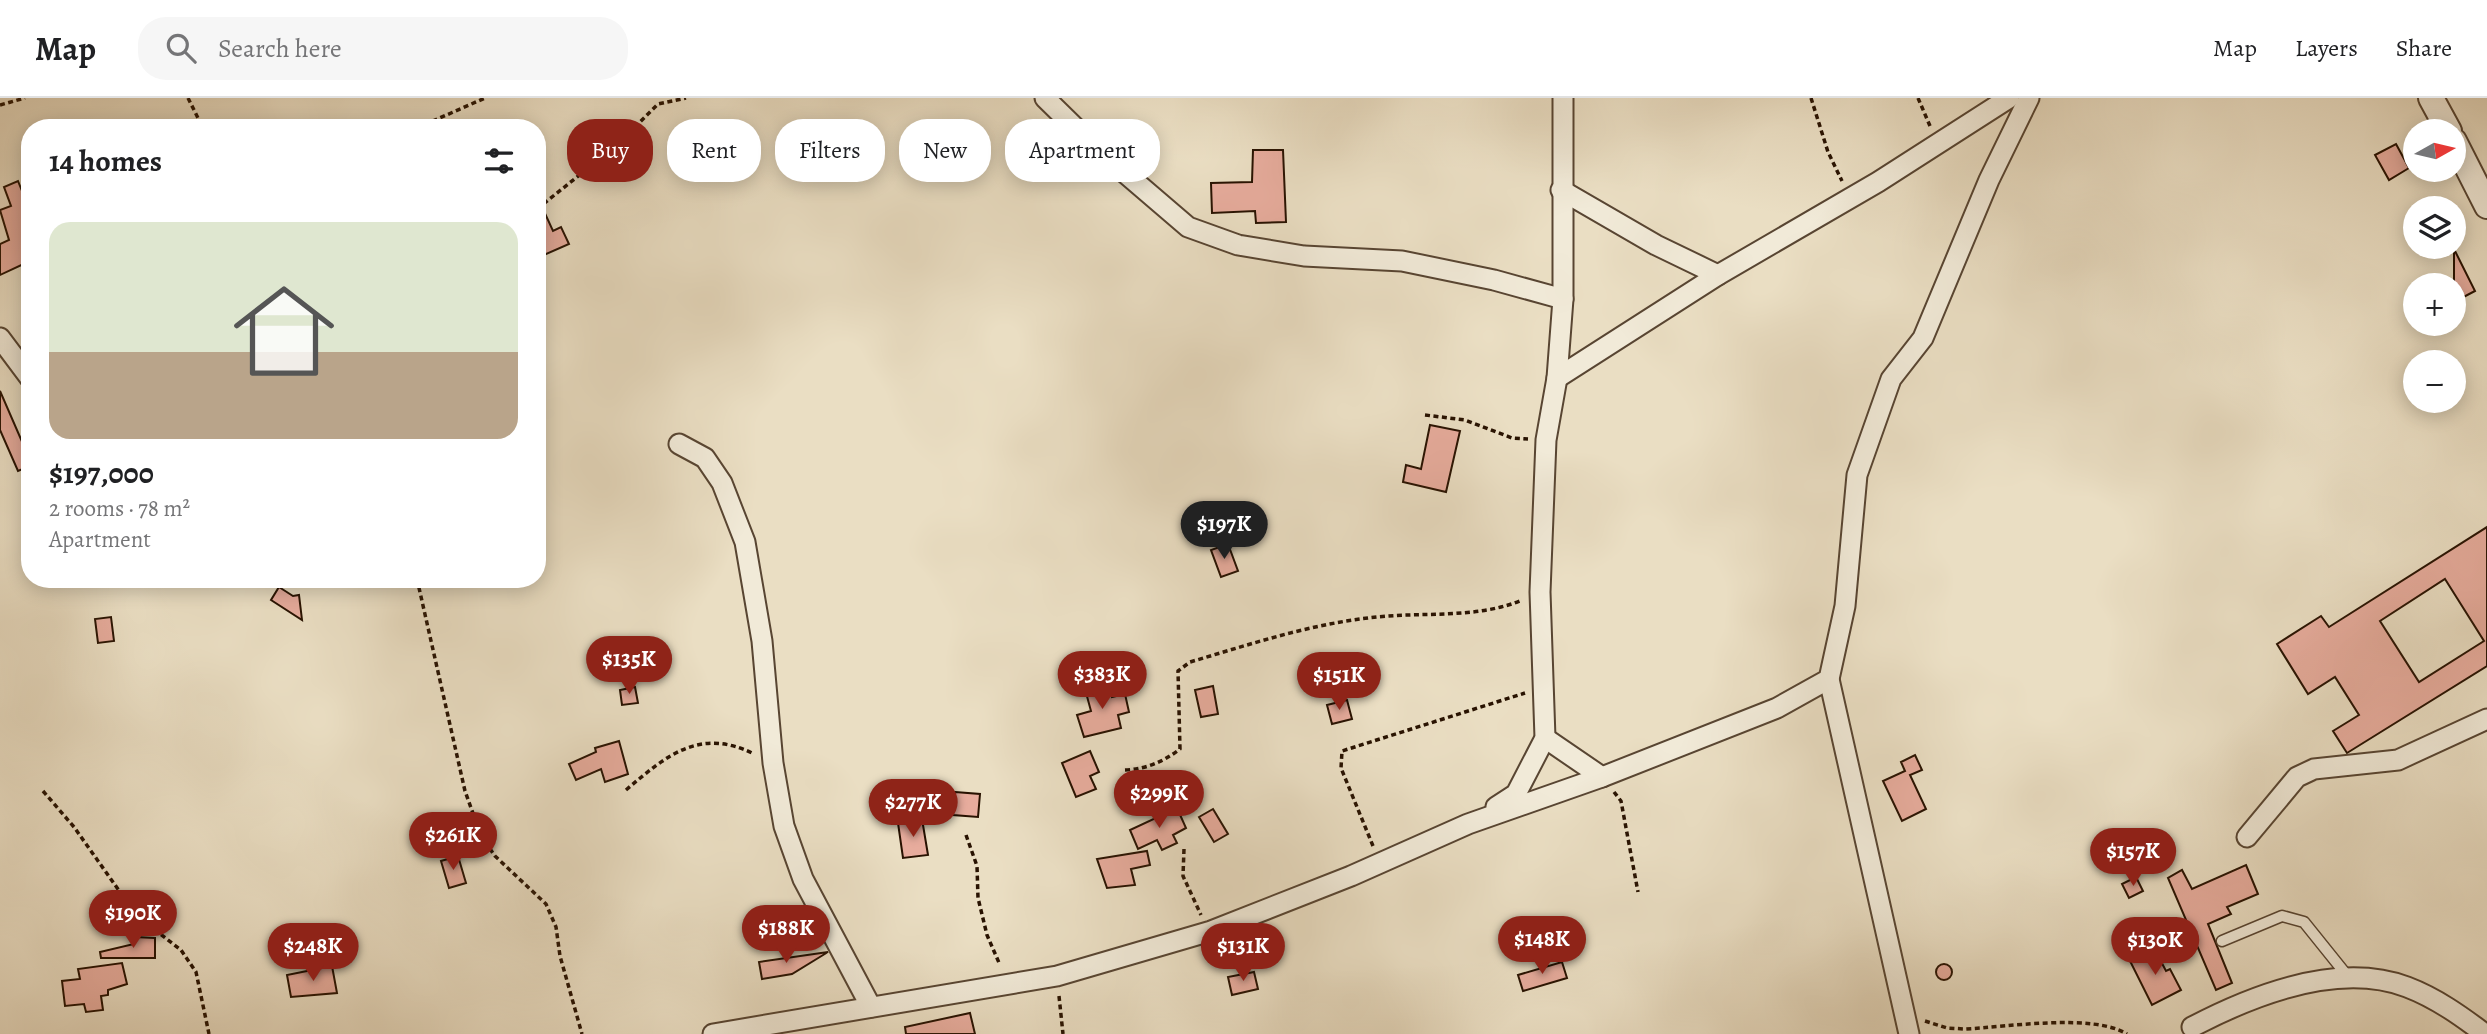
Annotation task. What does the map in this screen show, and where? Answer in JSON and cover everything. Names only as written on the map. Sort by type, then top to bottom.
[{"type":"street","points":[[1045,98],[1097,149],[1188,228],[1238,244],[1304,256],[1402,261],[1494,280],[1563,299]]},
{"type":"street","points":[[1468,824],[1516,794],[1545,738],[1540,592],[1546,440],[1557,378],[1563,299],[1560,190],[1563,98]]},
{"type":"street","points":[[1557,378],[1718,275],[1850,198],[2010,98]]},
{"type":"street","points":[[1909,1034],[1829,679],[1845,606],[1857,475],[1891,379],[1923,338],[1989,180],[2029,98]]},
{"type":"street","points":[[2431,98],[2442,119]]},
{"type":"street","points":[[2466,165],[2487,206]]},
{"type":"street","points":[[1560,190],[1656,245],[1718,275]]},
{"type":"street","points":[[0,338],[21,366]]},
{"type":"street","points":[[679,444],[705,458],[722,483],[745,542],[762,641],[773,763],[784,826],[803,879],[871,1007]]},
{"type":"street","points":[[713,1034],[1057,976],[1212,931],[1351,876],[1379,861],[1468,824],[1602,777],[1777,708],[1829,679]]},
{"type":"street","points":[[2247,837],[2297,777],[2314,769],[2398,760],[2487,719]]},
{"type":"street","points":[[1545,738],[1602,777]]},
{"type":"street","points":[[2192,1027],[2241,1002],[2324,981],[2349,978],[2405,986],[2431,997],[2485,1034]]},
{"type":"lane","points":[[2222,941],[2282,916],[2305,922],[2349,978]]},
{"type":"path","points":[[0,105],[25,98]]},
{"type":"path","points":[[188,98],[199,119]]},
{"type":"path","points":[[437,119],[485,98]]},
{"type":"path","points":[[546,202],[617,145],[658,104],[686,98]]},
{"type":"path","points":[[1811,98],[1828,152],[1850,198]]},
{"type":"path","points":[[1918,98],[1937,145]]},
{"type":"path","points":[[1425,415],[1465,419],[1512,438],[1546,440]]},
{"type":"path","points":[[419,588],[464,791],[481,836],[495,856],[546,904],[556,927],[560,956],[582,1034]]},
{"type":"path","points":[[1125,770],[1142,769],[1168,758],[1180,749],[1178,671],[1190,662],[1305,629],[1368,618],[1498,610],[1540,592]]},
{"type":"path","points":[[1379,861],[1341,768],[1342,751],[1480,705],[1543,688]]},
{"type":"path","points":[[626,790],[657,763],[688,746],[706,742],[732,743],[773,763]]},
{"type":"path","points":[[1602,777],[1621,801],[1638,892]]},
{"type":"path","points":[[43,791],[74,827],[137,916],[181,950],[196,972],[209,1034]]},
{"type":"path","points":[[966,835],[977,866],[978,898],[988,935],[1008,983]]},
{"type":"path","points":[[1184,849],[1183,876],[1193,903],[1212,931]]},
{"type":"path","points":[[1057,976],[1063,1034]]},
{"type":"path","points":[[1903,1006],[1923,1020],[1947,1028],[2092,1023],[2116,1027],[2127,1034]]},
{"type":"building","points":[[2396,144],[2403,157],[2403,172],[2389,180],[2375,155]]},
{"type":"building","points":[[1253,150],[1283,150],[1286,222],[1256,223],[1255,211],[1212,213],[1211,183],[1252,182]]},
{"type":"building","points":[[18,181],[21,188],[21,265],[0,275],[0,244],[9,240],[0,210],[11,206],[4,187]]},
{"type":"building","points":[[546,216],[553,231],[561,227],[569,244],[546,254]]},
{"type":"building","points":[[2454,259],[2459,259],[2466,273],[2454,273]]},
{"type":"building","points":[[2466,273],[2475,291],[2466,296]]},
{"type":"building","points":[[0,391],[21,439],[21,470],[18,471],[0,430]]},
{"type":"building","points":[[1430,425],[1460,431],[1446,492],[1403,482],[1406,465],[1421,469]]},
{"type":"building","points":[[2487,527],[2487,666],[2347,753],[2333,731],[2359,715],[2335,677],[2308,694],[2277,644],[2321,616],[2329,627]],"holes":[[[2445,579],[2484,641],[2419,682],[2380,621]]]},
{"type":"building","points":[[1228,544],[1238,571],[1221,577],[1211,550]]},
{"type":"building","points":[[278,588],[293,596],[299,595],[302,620],[271,600]]},
{"type":"building","points":[[111,617],[114,641],[98,643],[95,619]]},
{"type":"building","points":[[1108,683],[1112,697],[1125,694],[1129,712],[1118,715],[1121,728],[1084,737],[1077,715],[1091,711],[1085,689]]},
{"type":"building","points":[[1213,686],[1218,714],[1201,717],[1195,690]]},
{"type":"building","points":[[635,687],[638,703],[622,705],[620,690]]},
{"type":"building","points":[[1347,700],[1352,719],[1332,724],[1327,705]]},
{"type":"building","points":[[619,741],[628,774],[605,782],[601,769],[576,780],[569,764],[596,752],[595,748]]},
{"type":"building","points":[[1090,751],[1099,772],[1090,776],[1096,789],[1076,797],[1062,763]]},
{"type":"building","points":[[1915,755],[1922,770],[1910,775],[1926,809],[1902,821],[1883,781],[1905,771],[1901,762]]},
{"type":"building","points":[[955,792],[980,794],[978,817],[953,815]]},
{"type":"building","points":[[1177,808],[1186,828],[1173,835],[1177,843],[1162,850],[1157,840],[1138,849],[1130,830]]},
{"type":"building","points":[[1213,809],[1228,834],[1214,842],[1199,817]]},
{"type":"building","points":[[922,819],[928,855],[903,858],[898,823]]},
{"type":"building","points":[[1147,851],[1150,865],[1131,869],[1135,885],[1107,888],[1097,859]]},
{"type":"building","points":[[458,856],[466,883],[449,888],[441,861]]},
{"type":"building","points":[[2246,865],[2258,894],[2227,907],[2231,914],[2208,924],[2232,983],[2216,990],[2168,878],[2182,870],[2192,889]]},
{"type":"building","points":[[2136,877],[2143,891],[2129,898],[2122,884]]},
{"type":"building","points":[[135,937],[155,938],[155,958],[101,958],[100,952],[134,944]]},
{"type":"building","points":[[2154,948],[2166,971],[2170,969],[2181,990],[2152,1005],[2130,961]]},
{"type":"building","points":[[828,952],[792,974],[762,979],[759,962]]},
{"type":"building","points":[[1562,962],[1567,978],[1523,991],[1518,975]]},
{"type":"building","points":[[122,963],[127,984],[108,990],[108,995],[101,996],[103,1010],[86,1012],[84,1004],[65,1006],[62,981],[80,979],[78,969]]},
{"type":"building","points":[[1941,964],[1947,964],[1952,972],[1950,978],[1941,980],[1936,975],[1936,969]]},
{"type":"building","points":[[332,966],[337,993],[291,997],[287,975]]},
{"type":"building","points":[[1254,972],[1258,989],[1232,995],[1228,977]]},
{"type":"building","points":[[970,1013],[975,1034],[906,1034],[905,1027]]}]
